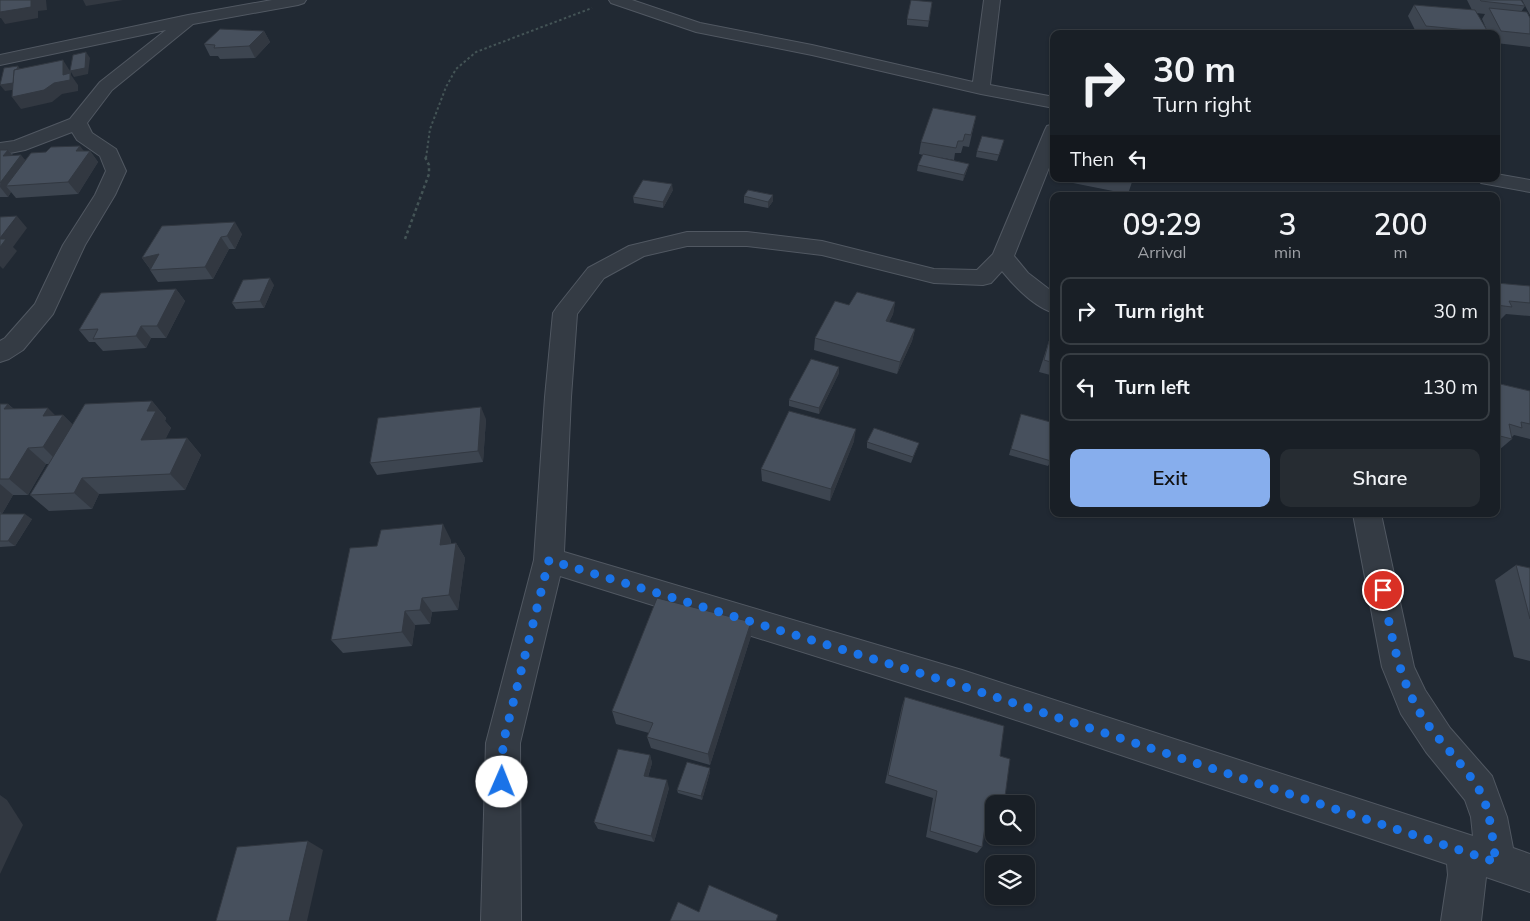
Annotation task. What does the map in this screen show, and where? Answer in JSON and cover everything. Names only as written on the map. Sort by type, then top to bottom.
[{"type":"street","points":[[0,60],[188,20],[298,0]]},
{"type":"street","points":[[981,89],[992,0]]},
{"type":"street","points":[[622,2],[696,27],[812,50],[981,89],[1050,102]]},
{"type":"street","points":[[0,149],[18,146],[77,123],[106,86],[188,20]]},
{"type":"street","points":[[0,353],[14,344],[45,308],[74,245],[105,195],[116,171],[109,153],[84,136],[77,123]]},
{"type":"street","points":[[501,921],[503,743],[549,560],[558,397],[565,313],[596,273],[637,251],[686,240],[747,239],[822,248],[934,276],[983,278],[1003,257],[1050,140]]},
{"type":"street","points":[[1500,181],[1530,186]]},
{"type":"street","points":[[1003,257],[1020,278],[1050,302]]},
{"type":"street","points":[[1368,517],[1398,667],[1413,702],[1438,740],[1479,789],[1489,817],[1480,856],[1467,876],[1461,921]]},
{"type":"street","points":[[549,560],[962,686],[1530,873]]},
{"type":"path","points":[[405,239],[429,174],[430,166],[425,156],[430,129],[446,87],[456,69],[476,52],[500,42],[598,6],[622,2]]},
{"type":"building","points":[[0,0],[31,0],[31,7],[0,12]]},
{"type":"building","points":[[911,0],[932,2],[929,21],[907,19]]},
{"type":"building","points":[[1521,0],[1525,6],[1481,1]]},
{"type":"building","points":[[1414,5],[1475,10],[1487,30],[1467,30],[1426,26]]},
{"type":"building","points":[[1489,8],[1527,12],[1530,18],[1530,34],[1501,31]]},
{"type":"building","points":[[220,29],[264,31],[249,46],[214,48],[215,45],[204,44]]},
{"type":"building","points":[[86,52],[85,68],[70,71],[73,55]]},
{"type":"building","points":[[63,60],[63,75],[70,73],[70,80],[54,83],[44,90],[12,97],[14,70]]},
{"type":"building","points":[[18,66],[14,70],[13,83],[0,85],[4,68]]},
{"type":"building","points":[[933,108],[976,116],[971,135],[965,134],[963,141],[958,141],[956,148],[921,142]]},
{"type":"building","points":[[982,136],[1004,140],[999,155],[977,151]]},
{"type":"building","points":[[80,146],[76,151],[90,151],[68,182],[6,186],[31,153],[46,152],[51,147]]},
{"type":"building","points":[[0,150],[8,150],[3,156],[21,155],[0,183]]},
{"type":"building","points":[[923,154],[969,164],[964,175],[918,165]]},
{"type":"building","points":[[643,180],[672,184],[663,202],[633,197]]},
{"type":"building","points":[[748,190],[773,195],[768,202],[744,196]]},
{"type":"building","points":[[17,216],[0,238],[0,217]]},
{"type":"building","points":[[235,222],[227,236],[221,237],[205,267],[150,270],[159,254],[142,258],[162,226]]},
{"type":"building","points":[[0,239],[6,239],[0,247]]},
{"type":"building","points":[[270,278],[260,301],[232,303],[243,280]]},
{"type":"building","points":[[1500,283],[1530,286],[1530,303],[1509,301],[1512,307],[1500,306]]},
{"type":"building","points":[[176,289],[157,326],[141,326],[136,336],[93,339],[98,329],[79,330],[101,293]]},
{"type":"building","points":[[857,292],[895,302],[886,321],[915,329],[900,362],[815,338],[835,301],[849,305]]},
{"type":"building","points":[[1049,341],[1050,362],[1044,360]]},
{"type":"building","points":[[811,359],[839,367],[819,408],[789,400]]},
{"type":"building","points":[[1500,384],[1530,391],[1530,424],[1521,422],[1522,428],[1509,424],[1512,439],[1500,436]]},
{"type":"building","points":[[152,401],[147,411],[156,411],[141,440],[187,438],[170,474],[82,478],[74,493],[30,495],[85,404]]},
{"type":"building","points":[[0,404],[8,404],[4,409],[48,408],[43,416],[63,415],[43,447],[28,448],[9,479],[0,479]]},
{"type":"building","points":[[481,407],[478,451],[370,463],[378,418]]},
{"type":"building","points":[[789,411],[856,429],[831,489],[761,469]]},
{"type":"building","points":[[1021,414],[1050,422],[1050,461],[1011,449]]},
{"type":"building","points":[[874,428],[919,443],[913,457],[867,442]]},
{"type":"building","points":[[0,514],[25,514],[8,541],[0,541]]},
{"type":"building","points":[[443,524],[440,545],[456,543],[449,595],[422,598],[420,610],[405,611],[402,632],[331,640],[350,548],[377,546],[381,530]]},
{"type":"building","points":[[1516,565],[1530,568],[1530,619]]},
{"type":"building","points":[[657,598],[751,622],[708,754],[647,737],[653,723],[612,711]]},
{"type":"building","points":[[905,697],[1004,726],[1000,756],[1010,759],[1005,795],[985,795],[985,827],[982,847],[930,831],[937,791],[888,775]]},
{"type":"building","points":[[618,749],[650,755],[644,776],[667,780],[651,836],[594,822]]},
{"type":"building","points":[[687,762],[710,768],[701,796],[677,790]]},
{"type":"building","points":[[308,841],[289,921],[216,921],[237,847]]},
{"type":"building","points":[[709,885],[778,915],[776,921],[670,921],[678,902],[699,912]]},
{"type":"route","points":[[502,782],[503,743],[549,560],[962,686],[1496,862],[1489,817],[1479,789],[1462,766],[1438,740],[1413,702],[1398,667],[1383,590]]}]
